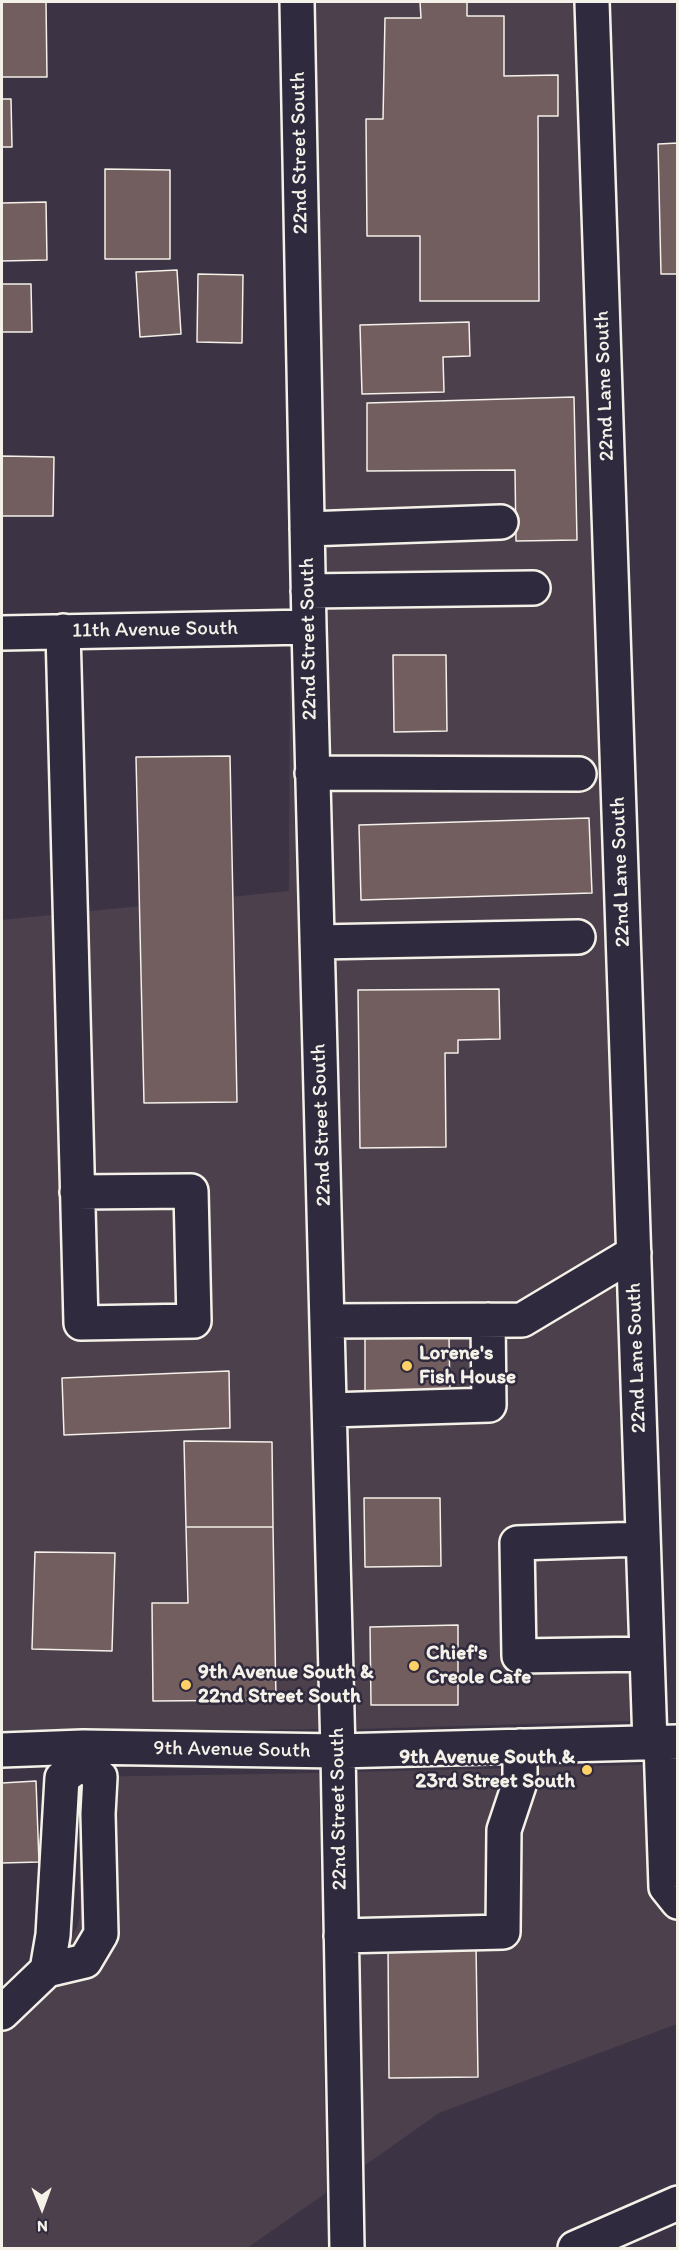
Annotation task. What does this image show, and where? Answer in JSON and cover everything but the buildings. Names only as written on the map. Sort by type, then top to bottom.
[{"type":"main road","name":"22nd Street South","points":[[297,2],[312,773],[330,1410],[347,2248]]},
{"type":"main road","name":"22nd Lane South","points":[[592,2],[647,1654],[663,1743],[666,1887],[678,1902]]},
{"type":"main road","points":[[307,529],[501,522]]},
{"type":"main road","points":[[308,591],[533,588]]},
{"type":"main road","name":"11th Avenue South","points":[[2,633],[309,627]]},
{"type":"main road","points":[[63,632],[77,1192],[81,1323],[194,1321],[191,1191],[77,1192]]},
{"type":"main road","points":[[312,773],[579,774]]},
{"type":"main road","points":[[317,942],[578,937]]},
{"type":"main road","points":[[327,1320],[522,1320],[634,1253]]},
{"type":"main road","points":[[330,1410],[489,1405],[488,1320]]},
{"type":"main road","points":[[643,1539],[517,1543],[519,1656],[647,1654]]},
{"type":"main road","name":"9th Avenue South","points":[[2,1750],[82,1755],[663,1743]]},
{"type":"main road","points":[[341,1936],[504,1932],[504,1830],[520,1782],[520,1746]]},
{"type":"main road","points":[[2,2013],[47,1970],[85,1961],[101,1935],[98,1814],[100,1777],[82,1755],[62,1779],[53,1935],[47,1970]]},
{"type":"main road","points":[[575,2248],[678,2202]]},
{"type":"shaded area","points":[[316,2],[573,2],[630,1721],[357,1729],[328,626]]},
{"type":"shaded area","points":[[290,649],[319,1729],[2,1734],[2,920],[289,891]]},
{"type":"shaded area","points":[[677,1764],[677,2024],[439,2113],[364,2166],[358,1772]]},
{"type":"shaded area","points":[[319,1773],[326,2193],[247,2248],[2,2248],[2,2019],[22,2016],[36,2006],[77,1927],[80,1916],[78,1777]]},
{"type":"place","name":"Lorene's Fish House","points":[[407,1366]]},
{"type":"place","name":"Chief's Creole Cafe","points":[[414,1666]]},
{"type":"place","name":"9th Avenue South & 22nd Street South","points":[[186,1685]]},
{"type":"place","name":"9th Avenue South & 23rd Street South","points":[[587,1770]]}]
